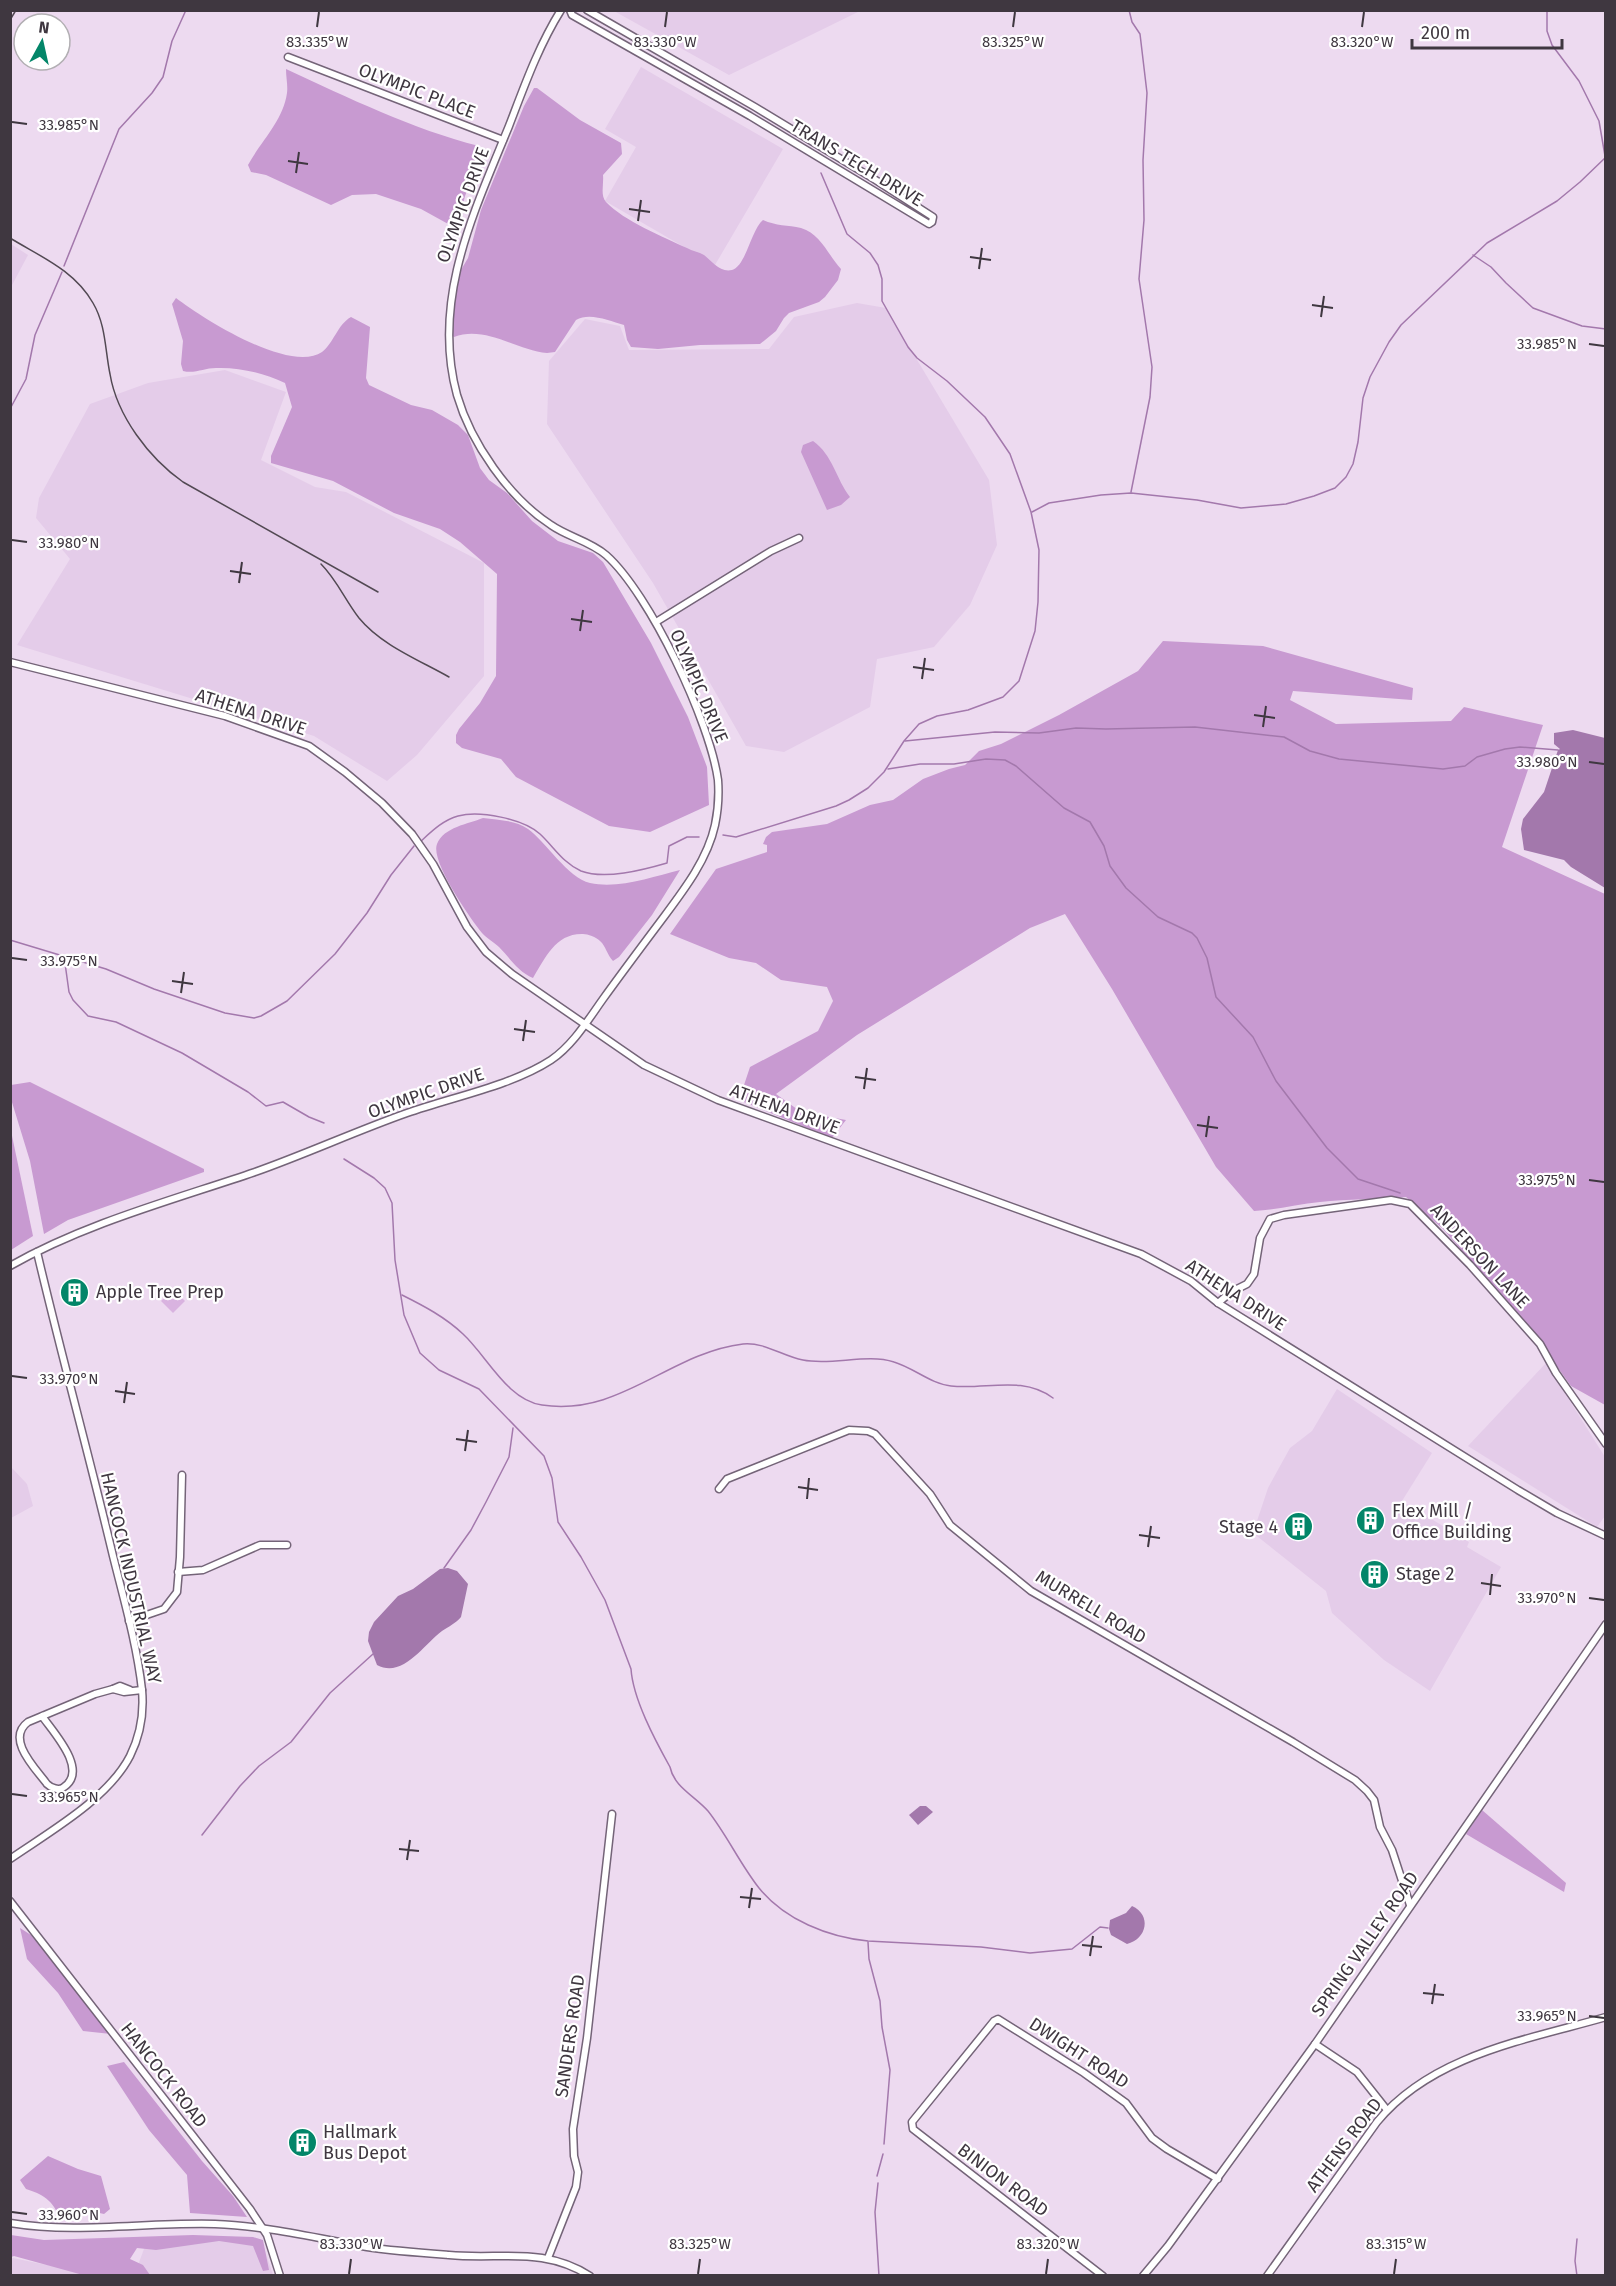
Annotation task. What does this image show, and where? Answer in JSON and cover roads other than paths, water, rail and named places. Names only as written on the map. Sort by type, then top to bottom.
[{"type":"street","name":"OLYMPIC DRIVE","points":[[10,1266],[93,1228],[308,1154],[403,1114],[528,1073],[560,1053],[585,1025],[687,883],[709,847],[716,819],[719,785],[710,748],[690,692],[656,622],[642,600],[604,554],[547,523],[512,489],[478,447],[463,413],[454,383],[448,324],[454,275],[468,228],[503,140],[541,47],[561,10]]},
{"type":"street","name":"TRANS TECH DRIVE","points":[[570,10],[572,15],[750,116],[929,224],[932,222],[933,217],[874,179],[587,10]]},
{"type":"street","name":"OLYMPIC PLACE","points":[[288,57],[503,140]]},
{"type":"street","points":[[750,116],[755,107]]},
{"type":"street","points":[[809,152],[814,143]]},
{"type":"street","points":[[869,188],[874,179]]},
{"type":"street","points":[[656,622],[771,551],[799,538]]},
{"type":"street","name":"ATHENA DRIVE","points":[[10,662],[225,716],[309,746],[382,803],[412,834],[433,864],[467,927],[486,952],[512,974],[644,1065],[694,1091],[1141,1254],[1191,1281],[1218,1303],[1518,1490],[1567,1518],[1605,1536]]},
{"type":"street","name":"ANDERSON LANE","points":[[1218,1303],[1231,1292],[1247,1284],[1254,1274],[1260,1238],[1270,1219],[1391,1200],[1410,1204],[1470,1265],[1540,1344],[1556,1372],[1605,1444]]},
{"type":"street","name":"HANCOCK INDUSTRIAL WAY","points":[[10,1859],[95,1799],[111,1783],[129,1757],[138,1736],[142,1713],[142,1690],[129,1621],[37,1252]]},
{"type":"street","name":"MURRELL ROAD","points":[[719,1489],[727,1479],[849,1430],[868,1431],[875,1434],[930,1494],[950,1525],[1031,1591],[1355,1780],[1374,1800],[1380,1827],[1392,1850],[1410,1905]]},
{"type":"street","points":[[129,1621],[164,1609],[177,1592],[182,1475]]},
{"type":"street","points":[[178,1572],[203,1570],[260,1545],[287,1545]]},
{"type":"street","name":"SPRING VALLEY ROAD","points":[[1143,2276],[1218,2179],[1315,2044],[1605,1624]]},
{"type":"street","points":[[42,1716],[72,1760],[71,1774],[65,1787],[61,1789],[47,1784],[22,1749],[20,1733],[24,1726],[42,1716],[120,1686],[130,1690],[142,1690]]},
{"type":"street","name":"SANDERS ROAD","points":[[548,2258],[576,2187],[578,2172],[574,2156],[573,2128],[587,2038],[612,1814]]},
{"type":"street","name":"HANCOCK ROAD","points":[[10,1901],[238,2193],[262,2228],[280,2276]]},
{"type":"street","name":"ATHENS ROAD","points":[[1267,2276],[1387,2110],[1414,2087],[1461,2062],[1605,2017]]},
{"type":"street","name":"DWIGHT ROAD","points":[[978,2040],[994,2021],[999,2019],[1084,2073],[1126,2103],[1152,2138],[1218,2179]]},
{"type":"street","name":"BINION ROAD","points":[[978,2040],[912,2122],[915,2132],[1103,2276]]},
{"type":"street","points":[[1315,2044],[1357,2072],[1387,2110]]},
{"type":"street","points":[[10,2223],[45,2226],[198,2224],[262,2228],[369,2247],[465,2257],[504,2254],[548,2258],[579,2269],[590,2276]]},
{"type":"street","points":[[270,2245],[273,2236],[282,2230]]},
{"type":"waterway","points":[[64,266],[119,129],[152,93],[163,77],[172,41],[186,10]]},
{"type":"waterway","points":[[1129,10],[1132,22],[1140,34],[1147,93],[1143,160],[1144,220],[1139,279],[1152,367],[1150,397],[1131,492]]},
{"type":"waterway","points":[[1547,10],[1547,31],[1552,45],[1579,81],[1599,121],[1605,156]]},
{"type":"waterway","points":[[1032,512],[1049,503],[1131,493],[1197,500],[1241,508],[1286,504],[1335,488],[1346,477],[1353,464],[1363,398],[1370,377],[1401,325],[1487,243],[1557,201],[1606,157]]},
{"type":"waterway","points":[[723,835],[736,837],[836,806],[868,788],[884,772],[904,741],[919,724],[937,716],[968,710],[1003,697],[1019,681],[1035,631],[1039,550],[1031,512],[1010,454],[985,417],[947,381],[917,358],[908,347],[882,301],[882,279],[878,265],[870,253],[847,234],[821,173]]},
{"type":"waterway","points":[[1473,255],[1491,267],[1533,308],[1582,326],[1606,329]]},
{"type":"waterway","points":[[10,409],[26,379],[35,335],[62,272]]},
{"type":"waterway","points":[[905,741],[995,732],[1039,733],[1076,728],[1195,727],[1284,737],[1310,751],[1339,759],[1443,769],[1465,766],[1477,757],[1505,749],[1520,747],[1558,750]]},
{"type":"waterway","points":[[888,769],[920,764],[954,764],[986,759],[1005,760],[1016,766],[1064,808],[1090,822],[1104,846],[1110,866],[1126,888],[1158,917],[1192,933],[1197,938],[1207,958],[1216,997],[1253,1037],[1276,1081],[1327,1148],[1358,1179],[1400,1193]]},
{"type":"waterway","points":[[420,842],[442,823],[458,816],[478,814],[501,817],[523,824],[540,834],[575,868],[601,875],[636,871],[667,863],[669,846],[687,837],[699,837]]},
{"type":"waterway","points":[[10,940],[106,969],[154,989],[225,1013],[254,1018],[287,1001],[335,954],[414,846]]},
{"type":"waterway","points":[[64,956],[69,992],[73,1000],[88,1016],[116,1022],[182,1053],[248,1092],[266,1106],[283,1102],[324,1123]]},
{"type":"waterway","points":[[344,1159],[374,1178],[385,1188],[392,1203],[395,1260],[404,1315],[420,1353],[439,1370],[479,1389],[544,1456],[552,1478],[558,1522],[605,1600],[631,1669],[640,1706],[672,1774],[680,1786],[708,1811],[759,1888],[781,1909],[808,1925],[838,1936],[868,1941],[981,1947],[1030,1953],[1072,1949],[1100,1927],[1108,1928]]},
{"type":"waterway","points":[[402,1295],[449,1322],[472,1343],[498,1376],[518,1395],[542,1405],[570,1406],[596,1402],[691,1359],[743,1344],[759,1345],[803,1360],[826,1362],[884,1360],[894,1362],[944,1385],[964,1387],[1016,1385],[1041,1391],[1053,1398]]},
{"type":"waterway","points":[[444,1568],[471,1530],[509,1457],[513,1428]]},
{"type":"waterway","points":[[202,1835],[240,1786],[259,1766],[291,1742],[330,1693],[373,1654]]},
{"type":"waterway","points":[[868,1942],[869,1959],[880,2001],[890,2070],[884,2144]]},
{"type":"waterway","points":[[877,2176],[883,2154]]},
{"type":"waterway","points":[[878,2183],[875,2212],[879,2276]]},
{"type":"waterway","points":[[1577,2239],[1575,2261],[1577,2276]]},
{"type":"railway","points":[[10,20],[16,10]]},
{"type":"railway","points":[[10,238],[67,273],[93,303],[103,329],[110,374],[120,405],[136,435],[158,461],[183,482],[378,592]]},
{"type":"railway","points":[[321,564],[368,628],[401,651],[449,677]]},
{"type":"place","name":"Apple Tree Prep","points":[[75,1292]]},
{"type":"place","name":"Flex Mill / Office Building","points":[[1371,1521]]},
{"type":"place","name":"Stage 4","points":[[1299,1527]]},
{"type":"place","name":"Stage 2","points":[[1375,1574]]},
{"type":"place","name":"Hallmark Bus Depot","points":[[302,2142]]}]
